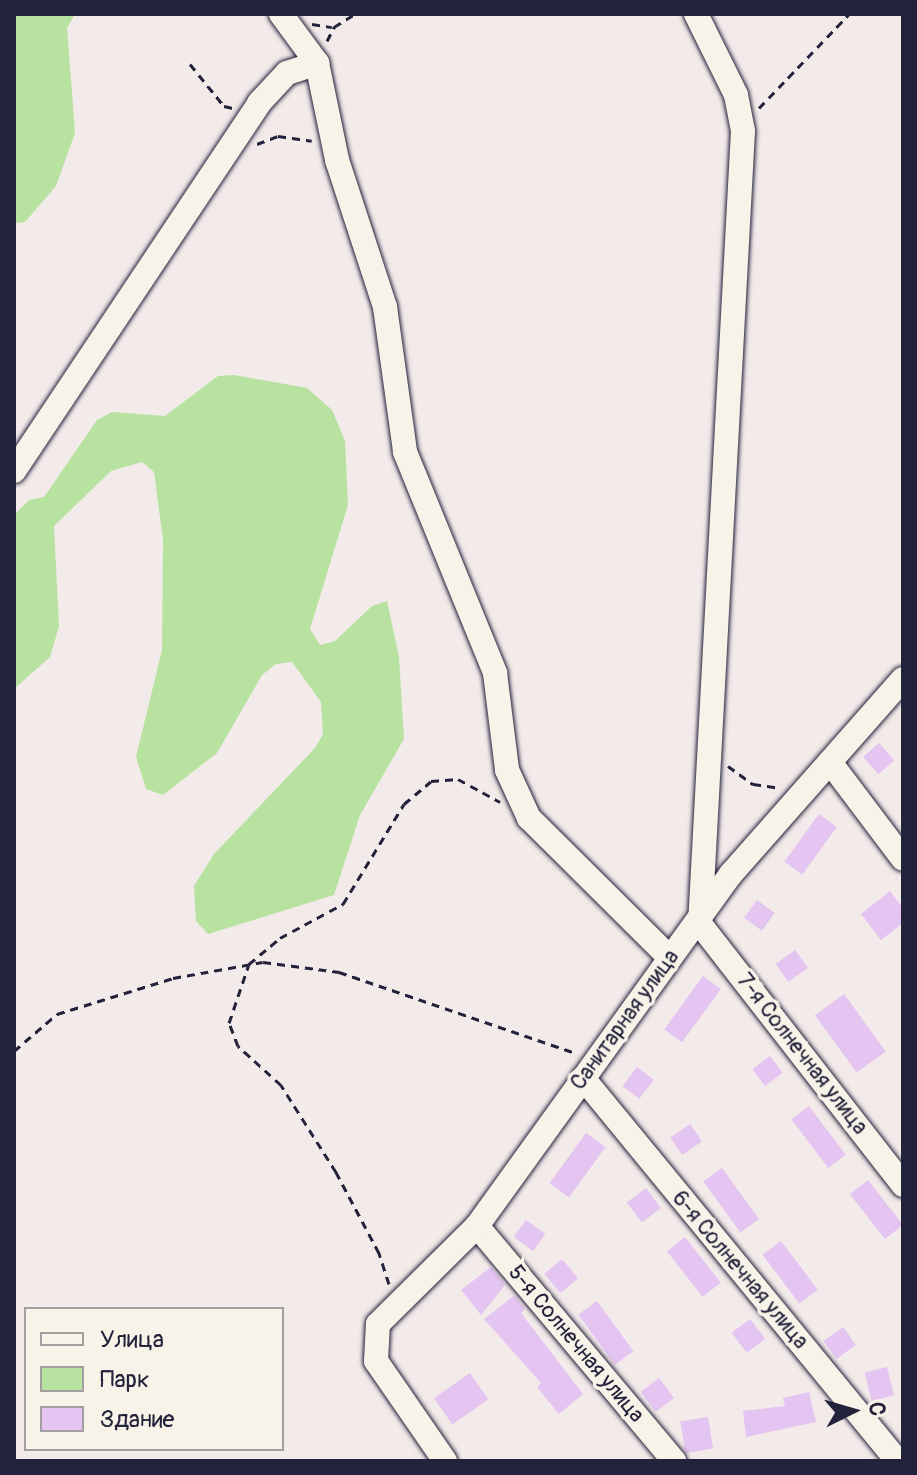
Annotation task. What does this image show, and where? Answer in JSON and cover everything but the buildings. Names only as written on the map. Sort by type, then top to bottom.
[{"type":"street","points":[[281,14],[317,63],[337,160],[385,307],[405,452],[495,673],[507,770],[529,818],[668,956]]},
{"type":"street","points":[[696,14],[736,95],[743,131],[700,924]]},
{"type":"street","points":[[14,471],[259,103],[287,73],[317,63]]},
{"type":"street","name":"Санитарная улица","points":[[445,1461],[376,1361],[378,1324],[477,1226],[668,956],[700,924],[769,826],[903,679]]},
{"type":"street","points":[[830,762],[903,859]]},
{"type":"street","name":"7-я Солнечная улица","points":[[700,924],[903,1185]]},
{"type":"street","name":"6-я Солнечная улица","points":[[588,1071],[900,1460]]},
{"type":"street","name":"5-я Солнечная улица","points":[[477,1226],[674,1461]]},
{"type":"path","points":[[317,63],[334,27],[355,14]]},
{"type":"path","points":[[743,131],[849,14]]},
{"type":"path","points":[[190,64],[224,106],[243,110],[259,103]]},
{"type":"path","points":[[250,146],[278,136],[312,141],[337,160]]},
{"type":"path","points":[[720,757],[753,784],[794,784]]},
{"type":"path","points":[[395,1307],[379,1253],[336,1172],[281,1085],[238,1046],[229,1023],[249,964],[280,938],[343,904],[404,804],[431,781],[458,779],[529,818]]},
{"type":"path","points":[[14,1051],[57,1014],[173,978],[249,964],[339,972],[588,1071]]},
{"type":"green space","points":[[14,14],[75,14],[67,28],[75,133],[56,186],[25,222],[14,223]]},
{"type":"green space","points":[[234,375],[307,388],[332,410],[345,441],[348,505],[310,629],[320,645],[335,641],[372,606],[387,601],[399,657],[404,739],[360,815],[334,895],[208,934],[196,921],[194,886],[214,854],[315,748],[323,734],[321,702],[292,662],[276,664],[262,675],[217,753],[163,795],[146,789],[136,757],[162,650],[163,540],[154,472],[142,462],[111,471],[54,526],[59,626],[50,657],[14,689],[14,515],[29,500],[44,497],[97,420],[112,412],[165,416],[218,376]]}]
